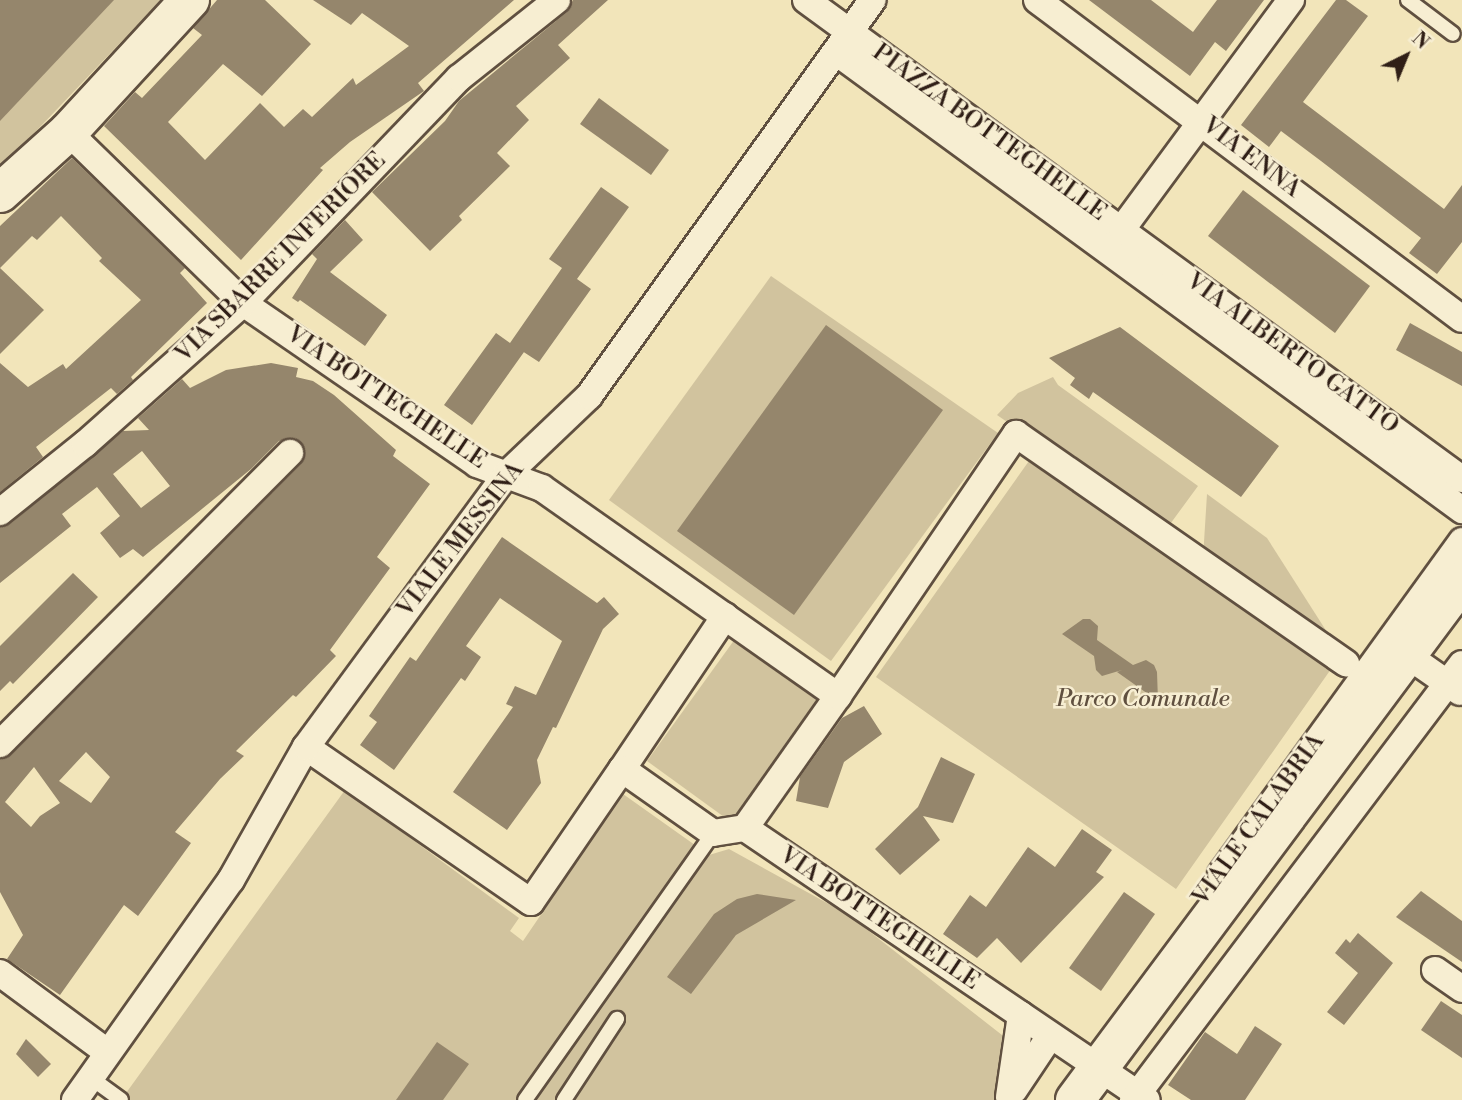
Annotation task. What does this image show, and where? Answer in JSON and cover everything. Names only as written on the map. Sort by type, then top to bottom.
[{"type":"main road","points":[[0,193],[68,132],[190,0]]},
{"type":"main road","name":"VIALE CALABRIA","points":[[1432,668],[1462,581]]},
{"type":"main road","name":"VIALE CALABRIA","points":[[1075,1100],[1118,1086],[1462,625]]},
{"type":"street","points":[[806,0],[843,42],[1462,510]]},
{"type":"street","name":"VIALE MESSINA","points":[[75,1100],[231,880],[306,747],[506,475],[589,396],[872,0]]},
{"type":"street","name":"PIAZZA BOTTEGHELLE","points":[[843,42],[1122,229],[1291,0]]},
{"type":"street","name":"VIA SBARRE INFERIORE","points":[[0,512],[85,444],[243,303],[459,78],[546,3]]},
{"type":"street","name":"VIA ENNA","points":[[1052,4],[1462,319]]},
{"type":"street","name":"VIA BOTTEGHELLE","points":[[68,132],[243,303],[477,464],[542,488],[838,696]]},
{"type":"street","name":"VIA ALBERTO GATTO","points":[[1122,229],[1462,479]]},
{"type":"street","points":[[622,769],[713,833],[745,828],[1016,434],[1346,663]]},
{"type":"street","points":[[0,744],[290,453]]},
{"type":"street","name":"VIALE CALABRIA","points":[[1058,1100],[1118,1086],[1432,668],[1462,541]]},
{"type":"street","points":[[306,747],[531,902],[725,616]]},
{"type":"street","name":"VIA BOTTEGHELLE","points":[[745,828],[1021,1015],[1118,1086]]},
{"type":"street","points":[[1435,970],[1462,989]]},
{"type":"street","points":[[0,973],[107,1052]]},
{"type":"street","points":[[1008,1099],[1021,1015]]},
{"type":"street","points":[[1008,1099],[1050,1036]]},
{"type":"lane","points":[[1408,0],[1453,34]]},
{"type":"lane","points":[[525,1100],[713,833]]},
{"type":"lane","points":[[564,1100],[617,1019]]},
{"type":"lane","points":[[91,1078],[121,1100]]},
{"type":"green space","points":[[0,0],[161,0],[0,169]]},
{"type":"green space","points":[[771,276],[998,433],[831,661],[609,500]]},
{"type":"green space","points":[[1053,377],[1058,385],[1198,486],[1165,531],[997,415],[1018,393]]},
{"type":"green space","name":"Parco Comunale","points":[[1036,451],[1157,537],[1161,551],[1191,572],[1207,570],[1336,662],[1176,889],[876,677]]},
{"type":"green space","points":[[1207,494],[1267,538],[1341,654],[1203,558]]},
{"type":"green space","points":[[735,639],[819,699],[731,822],[647,761]]},
{"type":"green space","points":[[345,790],[519,918],[510,931],[523,941],[623,794],[709,855],[729,849],[847,914],[1002,1035],[999,1100],[121,1100]]},
{"type":"building","points":[[0,0],[114,0],[0,121]]},
{"type":"building","points":[[217,0],[265,0],[311,44],[262,96],[223,64],[168,122],[205,160],[260,103],[284,127],[303,109],[312,117],[353,78],[356,85],[409,46],[362,13],[351,25],[313,0],[514,0],[418,83],[424,91],[350,142],[320,168],[323,170],[241,260],[104,126],[135,92],[142,98],[202,35],[193,28]]},
{"type":"building","points":[[573,0],[608,0],[558,45],[570,58],[516,106],[529,120],[497,153],[510,166],[459,216],[462,220],[430,251],[372,192],[445,121],[459,101],[567,12]]},
{"type":"building","points":[[1089,0],[1151,0],[1193,32],[1217,0],[1264,0],[1226,51],[1215,42],[1190,76]]},
{"type":"building","points":[[1336,0],[1346,0],[1368,16],[1303,102],[1444,209],[1462,185],[1462,242],[1437,274],[1409,253],[1421,238],[1321,161],[1281,131],[1269,147],[1241,125]]},
{"type":"building","points":[[599,98],[669,150],[651,175],[580,124]]},
{"type":"building","points":[[72,158],[185,268],[180,273],[207,303],[117,394],[111,388],[36,447],[43,457],[0,492],[0,363],[28,387],[63,364],[66,369],[141,300],[99,261],[102,258],[61,216],[37,240],[32,236],[0,268],[0,226]]},
{"type":"building","points":[[601,187],[629,207],[577,279],[591,289],[539,362],[524,352],[472,425],[444,405],[496,333],[510,343],[562,268],[549,259]]},
{"type":"building","points":[[1243,190],[1370,286],[1335,333],[1208,236]]},
{"type":"building","points":[[345,220],[363,240],[330,272],[387,315],[365,346],[300,300],[298,302],[292,298],[317,259],[312,254]]},
{"type":"building","points":[[0,268],[44,310],[0,354]]},
{"type":"building","points":[[1410,323],[1462,352],[1462,386],[1396,350]]},
{"type":"building","points":[[826,325],[943,410],[794,615],[677,531]]},
{"type":"building","points":[[1120,327],[1279,446],[1241,497],[1093,392],[1089,399],[1070,385],[1075,378],[1049,358]]},
{"type":"building","points":[[271,363],[298,368],[296,377],[313,381],[334,395],[396,450],[393,456],[430,484],[377,557],[390,568],[330,650],[336,656],[296,697],[293,695],[236,751],[244,756],[220,779],[175,832],[191,843],[138,916],[124,905],[60,995],[7,959],[23,935],[0,892],[0,759],[11,755],[301,464],[305,450],[295,438],[279,441],[251,469],[143,557],[133,549],[120,558],[100,533],[120,516],[97,487],[62,514],[71,526],[0,583],[0,527],[10,524],[123,431],[149,430],[138,418],[182,379],[190,388],[226,370]],"holes":[[[142,451],[170,486],[141,508],[113,474]],[[86,752],[110,777],[91,803],[59,781]],[[34,767],[60,803],[40,816],[31,827],[5,802]]]},
{"type":"building","points":[[502,537],[597,603],[604,597],[619,614],[603,629],[556,728],[553,727],[537,760],[541,783],[507,830],[453,792],[513,707],[506,704],[515,686],[536,695],[562,641],[500,598],[466,646],[481,657],[465,681],[461,678],[394,770],[360,745],[377,722],[369,716],[410,657],[416,661]]},
{"type":"building","points":[[73,573],[98,597],[13,684],[10,681],[0,691],[0,646]]},
{"type":"building","points":[[1083,619],[1090,619],[1098,626],[1097,640],[1133,665],[1146,660],[1154,665],[1157,672],[1158,701],[1117,672],[1122,670],[1102,676],[1096,670],[1094,656],[1062,634]]},
{"type":"building","points":[[864,706],[882,734],[844,762],[828,808],[796,801],[800,777],[842,718]]},
{"type":"building","points":[[941,757],[975,774],[953,823],[923,816],[940,840],[900,875],[875,849],[918,807]]},
{"type":"building","points":[[1082,829],[1112,850],[1096,872],[1104,877],[1021,963],[997,938],[977,958],[943,934],[970,895],[986,907],[1028,847],[1055,867]]},
{"type":"building","points":[[1421,891],[1462,921],[1462,962],[1396,917]]},
{"type":"building","points":[[1124,892],[1155,914],[1101,991],[1069,968]]},
{"type":"building","points":[[757,894],[796,900],[736,935],[691,994],[667,977],[714,914],[737,899]]},
{"type":"building","points":[[1358,933],[1393,963],[1344,1025],[1327,1012],[1358,973],[1335,953],[1346,939],[1350,943]]},
{"type":"building","points":[[1441,1001],[1462,1015],[1462,1058],[1421,1030]]},
{"type":"building","points":[[1255,1026],[1282,1044],[1245,1100],[1191,1100],[1168,1085],[1205,1032],[1237,1054]]},
{"type":"building","points":[[26,1039],[51,1064],[38,1077],[16,1054]]},
{"type":"building","points":[[437,1042],[469,1064],[443,1100],[396,1100]]}]
